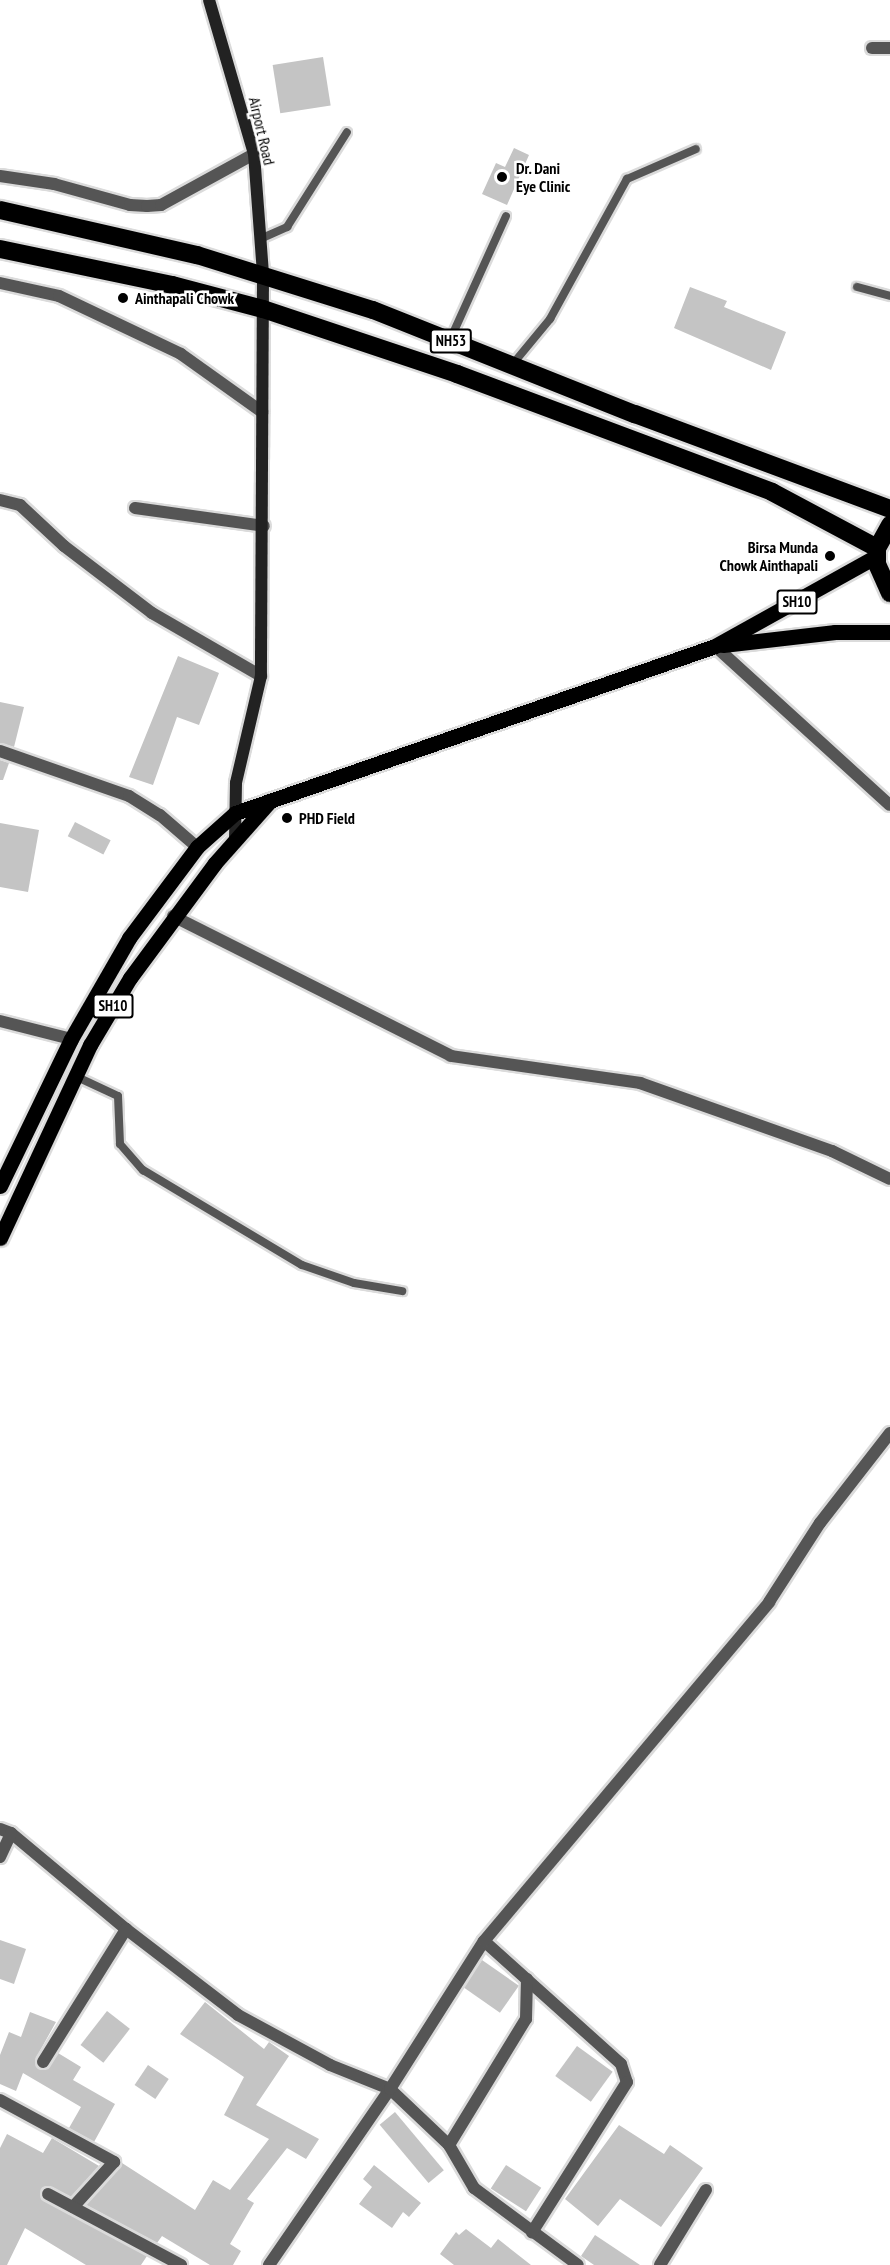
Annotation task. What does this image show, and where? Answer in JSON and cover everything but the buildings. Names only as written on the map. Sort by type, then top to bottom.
[{"type":"highway","name":"NH53","points":[[0,210],[263,274],[450,340],[511,366],[890,508]]},
{"type":"highway","name":"NH53","points":[[0,249],[172,285],[263,309],[457,374],[772,492],[877,552]]},
{"type":"highway","points":[[890,525],[877,552],[890,593]]},
{"type":"main road","name":"Airport Road","points":[[209,0],[254,154],[263,274],[264,526],[261,676],[237,783],[235,842]]},
{"type":"main road","name":"SH10","points":[[0,1186],[71,1039],[129,938],[197,847],[235,813],[715,646],[877,552]]},
{"type":"main road","name":"SH10","points":[[715,646],[835,632],[890,632]]},
{"type":"main road","name":"SH10","points":[[0,1238],[75,1076],[130,978],[173,916],[270,801]]},
{"type":"street","points":[[872,48],[890,48]]},
{"type":"street","points":[[0,176],[76,188],[130,205],[154,205],[254,154]]},
{"type":"street","points":[[0,283],[59,296],[181,354],[262,412]]},
{"type":"street","points":[[0,500],[20,505],[64,546],[152,613],[261,676]]},
{"type":"street","points":[[135,508],[264,526]]},
{"type":"street","points":[[715,646],[890,805]]},
{"type":"street","points":[[0,752],[129,796],[160,815],[197,847]]},
{"type":"street","points":[[173,916],[451,1056],[640,1083],[832,1151],[890,1179]]},
{"type":"street","points":[[0,1021],[71,1039]]},
{"type":"street","points":[[269,2265],[390,2089],[484,1941],[769,1602],[820,1523],[890,1433]]},
{"type":"street","points":[[0,1857],[5,1831],[126,1929],[238,2015],[330,2065],[390,2089],[449,2145],[474,2188],[578,2265]]},
{"type":"street","points":[[43,2062],[126,1929]]},
{"type":"street","points":[[484,1941],[621,2064],[627,2082],[532,2232]]},
{"type":"street","points":[[449,2145],[526,2019],[527,1979]]},
{"type":"street","points":[[0,2100],[114,2162],[73,2207]]},
{"type":"street","points":[[660,2265],[706,2190]]},
{"type":"street","points":[[48,2194],[181,2265]]},
{"type":"lane","points":[[260,239],[287,227],[347,132]]},
{"type":"lane","points":[[511,366],[550,319],[627,179],[696,149]]},
{"type":"lane","points":[[450,340],[506,216]]},
{"type":"lane","points":[[857,286],[890,296]]},
{"type":"lane","points":[[75,1076],[117,1096],[120,1144],[143,1170],[302,1265],[354,1283],[402,1291]]},
{"type":"place","name":"Dr. Dani Eye Clinic","points":[[502,177]]},
{"type":"place","name":"Ainthapali Chowk","points":[[123,298]]},
{"type":"place","name":"Birsa Munda Chowk Ainthapali","points":[[830,556]]},
{"type":"place","name":"PHD Field","points":[[287,818]]}]
